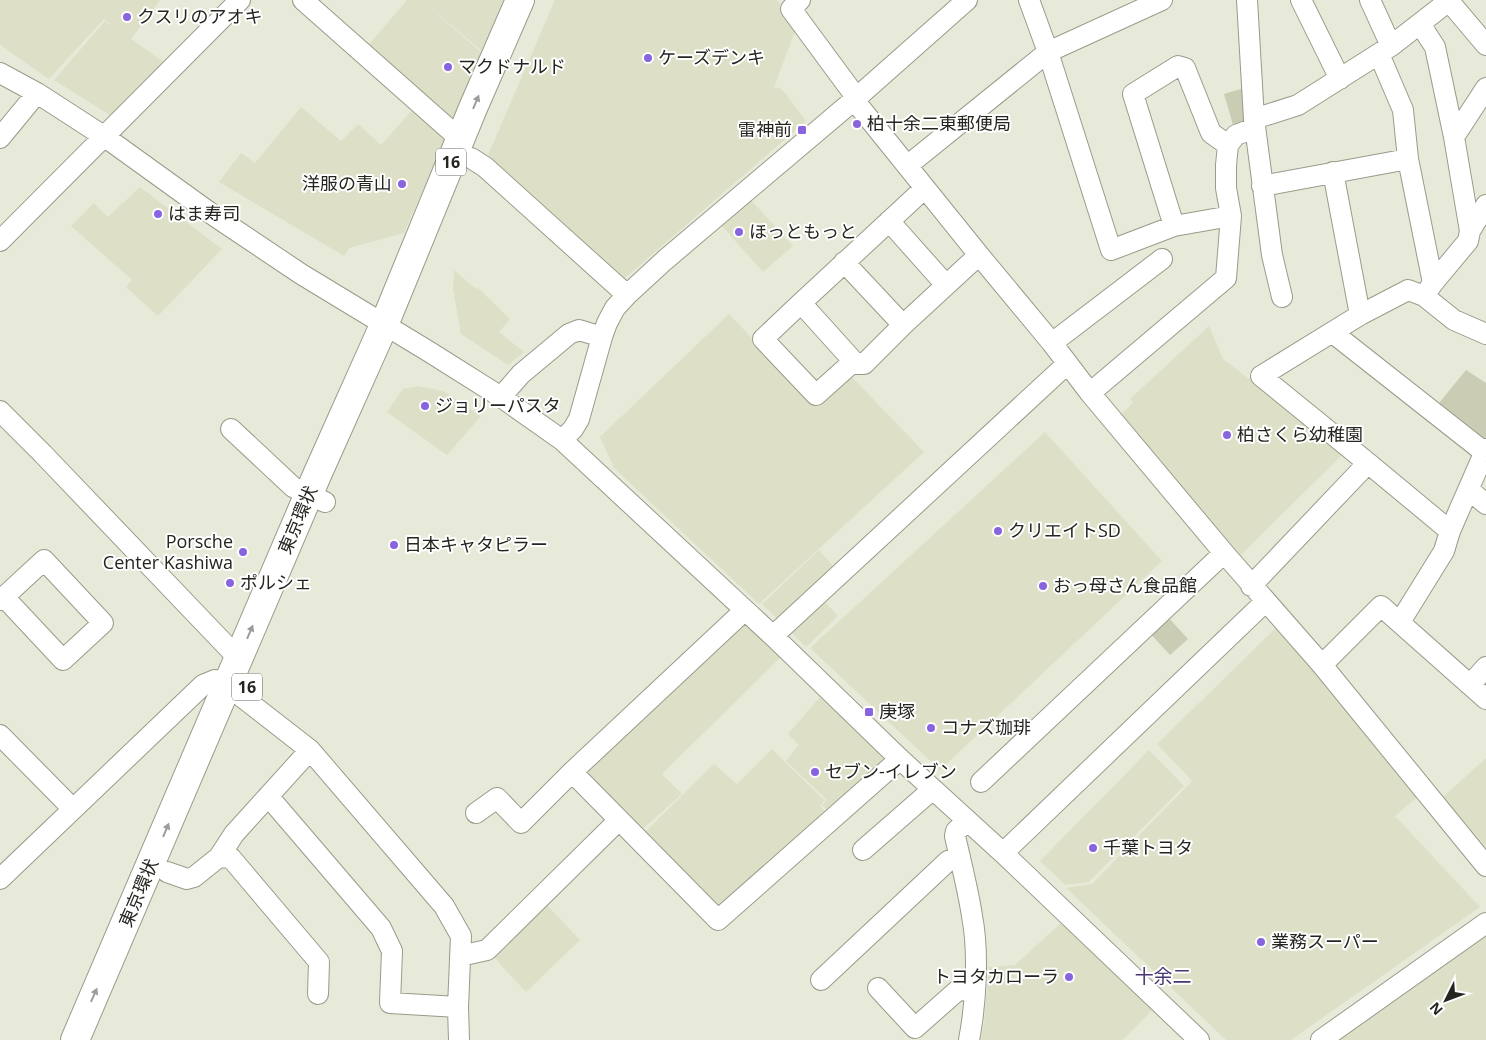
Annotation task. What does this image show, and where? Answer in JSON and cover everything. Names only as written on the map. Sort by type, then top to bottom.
[{"type":"highway","name":"東京環状","points":[[75,1040],[235,691],[390,329],[466,149],[520,0]]},
{"type":"highway","name":"東京環状","points":[[466,149],[539,0]]},
{"type":"highway","name":"東京環状","points":[[96,1040],[167,872],[235,691],[239,659],[317,498]]},
{"type":"street","points":[[0,241],[240,0]]},
{"type":"street","points":[[302,0],[627,295]]},
{"type":"street","points":[[800,0],[791,9],[853,93],[854,100],[906,166],[1052,343],[1090,394],[1251,586],[1322,666],[1486,866]]},
{"type":"street","points":[[562,440],[579,420],[602,337],[615,308],[665,260],[854,100],[967,0]]},
{"type":"street","points":[[1029,0],[1048,52],[1111,250],[1174,226],[1232,216]]},
{"type":"street","points":[[906,166],[1048,52],[1162,0]]},
{"type":"street","points":[[1247,0],[1255,124],[1262,186],[1272,255],[1282,297]]},
{"type":"street","points":[[1301,0],[1340,79]]},
{"type":"street","points":[[1370,0],[1403,110],[1408,159],[1428,290],[1454,320],[1486,334]]},
{"type":"street","points":[[1090,394],[1226,278],[1232,216],[1226,188],[1226,165],[1228,145],[1236,135],[1255,124],[1298,105],[1340,79],[1385,50],[1449,0],[1486,45]]},
{"type":"street","points":[[1420,24],[1435,47],[1454,137],[1470,231],[1468,242],[1428,290]]},
{"type":"street","points":[[1174,226],[1134,94],[1178,66],[1186,68],[1211,133],[1228,145]]},
{"type":"street","points":[[0,73],[37,93],[104,137],[300,274],[501,397],[562,440],[773,636],[900,759],[1003,853],[1199,1040]]},
{"type":"street","points":[[1454,137],[1486,88]]},
{"type":"street","points":[[0,138],[37,93]]},
{"type":"street","points":[[1262,186],[1408,159]]},
{"type":"street","points":[[1333,172],[1360,315]]},
{"type":"street","points":[[854,361],[816,395],[763,339],[924,188]]},
{"type":"street","points":[[1470,231],[1486,205]]},
{"type":"street","points":[[889,221],[946,285]]},
{"type":"street","points":[[801,303],[856,364],[864,364],[978,255]]},
{"type":"street","points":[[1052,343],[1162,259]]},
{"type":"street","points":[[844,262],[903,325]]},
{"type":"street","points":[[1428,290],[1408,290],[1360,315],[1261,376],[1450,531]]},
{"type":"street","points":[[501,397],[521,374],[569,334],[579,330],[602,337]]},
{"type":"street","points":[[1333,332],[1485,451],[1450,531],[1444,551],[1400,622]]},
{"type":"street","points":[[773,636],[1067,364]]},
{"type":"street","points":[[0,411],[239,659]]},
{"type":"street","points":[[231,430],[293,487],[317,498]]},
{"type":"street","points":[[1251,586],[1368,462]]},
{"type":"street","points":[[1469,490],[1486,504]]},
{"type":"street","points":[[981,782],[1224,554]]},
{"type":"street","points":[[44,560],[103,623],[63,660],[2,599],[44,560]]},
{"type":"street","points":[[1003,853],[1266,602]]},
{"type":"street","points":[[1322,666],[1381,606],[1486,700]]},
{"type":"street","points":[[476,813],[497,798],[521,823],[572,772],[745,610]]},
{"type":"street","points":[[1470,685],[1486,667]]},
{"type":"street","points":[[0,878],[204,685],[216,680],[235,691],[310,750],[444,906],[461,936],[458,1007],[459,1040]]},
{"type":"street","points":[[0,735],[73,809]]},
{"type":"street","points":[[167,872],[188,879],[194,877],[219,857],[234,834],[310,750]]},
{"type":"street","points":[[572,772],[718,920],[900,759]]},
{"type":"street","points":[[863,850],[933,789]]},
{"type":"street","points":[[268,796],[381,928],[392,951],[390,1003],[458,1007]]},
{"type":"street","points":[[460,956],[487,950],[619,820]]},
{"type":"street","points":[[968,821],[956,832],[955,836],[973,918],[975,991],[969,1040]]},
{"type":"street","points":[[219,857],[231,858],[319,962],[318,994]]},
{"type":"street","points":[[821,980],[948,861],[960,858]]},
{"type":"street","points":[[1321,1040],[1486,923]]},
{"type":"street","points":[[878,988],[915,1028],[958,990],[975,991]]},
{"type":"shaded area","points":[[0,0],[160,0],[131,39],[168,65],[116,119],[54,80],[105,21],[120,31],[104,19],[49,79],[0,45]]},
{"type":"shaded area","points":[[407,0],[505,0],[483,52],[423,1],[483,54],[452,125],[365,49]]},
{"type":"shaded area","points":[[555,0],[777,0],[797,26],[774,87],[782,89],[806,121],[625,278],[488,155]]},
{"type":"shaded area","points":[[1247,87],[1247,122],[1234,128],[1224,94]]},
{"type":"shaded area","points":[[301,107],[341,141],[358,124],[381,145],[415,107],[447,135],[404,233],[349,248],[344,256],[219,182],[241,153],[255,163]]},
{"type":"shaded area","points":[[140,187],[222,249],[158,316],[126,287],[132,280],[71,226],[94,203],[108,217]]},
{"type":"shaded area","points":[[749,198],[793,246],[763,272],[720,224]]},
{"type":"shaded area","points":[[454,270],[476,289],[477,287],[510,319],[499,332],[524,352],[508,365],[461,334],[453,289]]},
{"type":"shaded area","points":[[729,314],[815,405],[849,374],[924,452],[759,604],[614,468],[600,437]]},
{"type":"shaded area","name":"柏さくら幼稚園","points":[[1209,326],[1223,359],[1345,452],[1234,562],[1116,419],[1133,403],[1130,399]]},
{"type":"shaded area","points":[[1466,370],[1486,383],[1486,442],[1435,408]]},
{"type":"shaded area","points":[[418,386],[443,391],[481,416],[447,455],[387,412],[403,389]]},
{"type":"shaded area","points":[[1045,432],[1162,561],[940,770],[810,648]]},
{"type":"shaded area","points":[[819,550],[836,569],[779,621],[762,604]]},
{"type":"shaded area","points":[[821,598],[838,616],[806,647],[788,629]]},
{"type":"shaded area","points":[[1167,616],[1188,639],[1170,655],[1149,632]]},
{"type":"shaded area","points":[[742,621],[781,657],[662,774],[682,794],[637,834],[581,772]]},
{"type":"shaded area","points":[[1278,626],[1422,793],[1395,816],[1480,907],[1291,1040],[1226,1040],[1066,888],[1092,884],[1192,781],[1157,744]]},
{"type":"shaded area","points":[[820,697],[887,758],[828,811],[822,805],[827,800],[786,761],[799,745],[788,734]]},
{"type":"shaded area","points":[[772,749],[824,800],[820,806],[825,811],[721,910],[641,836],[714,764],[737,784]]},
{"type":"shaded area","points":[[1149,750],[1184,786],[1089,882],[1065,885],[1040,861]]},
{"type":"shaded area","points":[[1486,758],[1486,847],[1443,797]]},
{"type":"shaded area","points":[[544,902],[580,940],[526,992],[490,953]]},
{"type":"shaded area","points":[[1062,922],[1154,1008],[1123,1040],[981,1040],[989,967],[1015,965]]},
{"type":"shaded area","points":[[1486,933],[1486,1040],[1338,1040]]},
{"type":"place","name":"クスリのアオキ","points":[[127,17]]},
{"type":"place","name":"ケーズデンキ","points":[[648,58]]},
{"type":"place","name":"マクドナルド","points":[[448,67]]},
{"type":"place","name":"柏十余二東郵便局","points":[[857,124]]},
{"type":"place","name":"雷神前","points":[[802,130]]},
{"type":"place","name":"洋服の青山","points":[[402,184]]},
{"type":"place","name":"はま寿司","points":[[158,214]]},
{"type":"place","name":"ほっともっと","points":[[739,232]]},
{"type":"place","name":"ジョリーパスタ","points":[[425,406]]},
{"type":"place","name":"柏さくら幼稚園","points":[[1227,435]]},
{"type":"place","name":"クリエイトSD","points":[[998,531]]},
{"type":"place","name":"日本キャタピラー","points":[[394,545]]},
{"type":"place","name":"Porsche Center Kashiwa","points":[[243,552]]},
{"type":"place","name":"ポルシェ","points":[[230,583]]},
{"type":"place","name":"おっ母さん食品館","points":[[1043,586]]},
{"type":"place","name":"庚塚","points":[[869,712]]},
{"type":"place","name":"コナズ珈琲","points":[[931,728]]},
{"type":"place","name":"セブン-イレブン","points":[[815,772]]},
{"type":"place","name":"千葉トヨタ","points":[[1093,848]]},
{"type":"place","name":"業務スーパー","points":[[1261,942]]},
{"type":"place","name":"トヨタカローラ","points":[[1069,977]]},
{"type":"district","name":"十余二","points":[[1163,976]]}]
